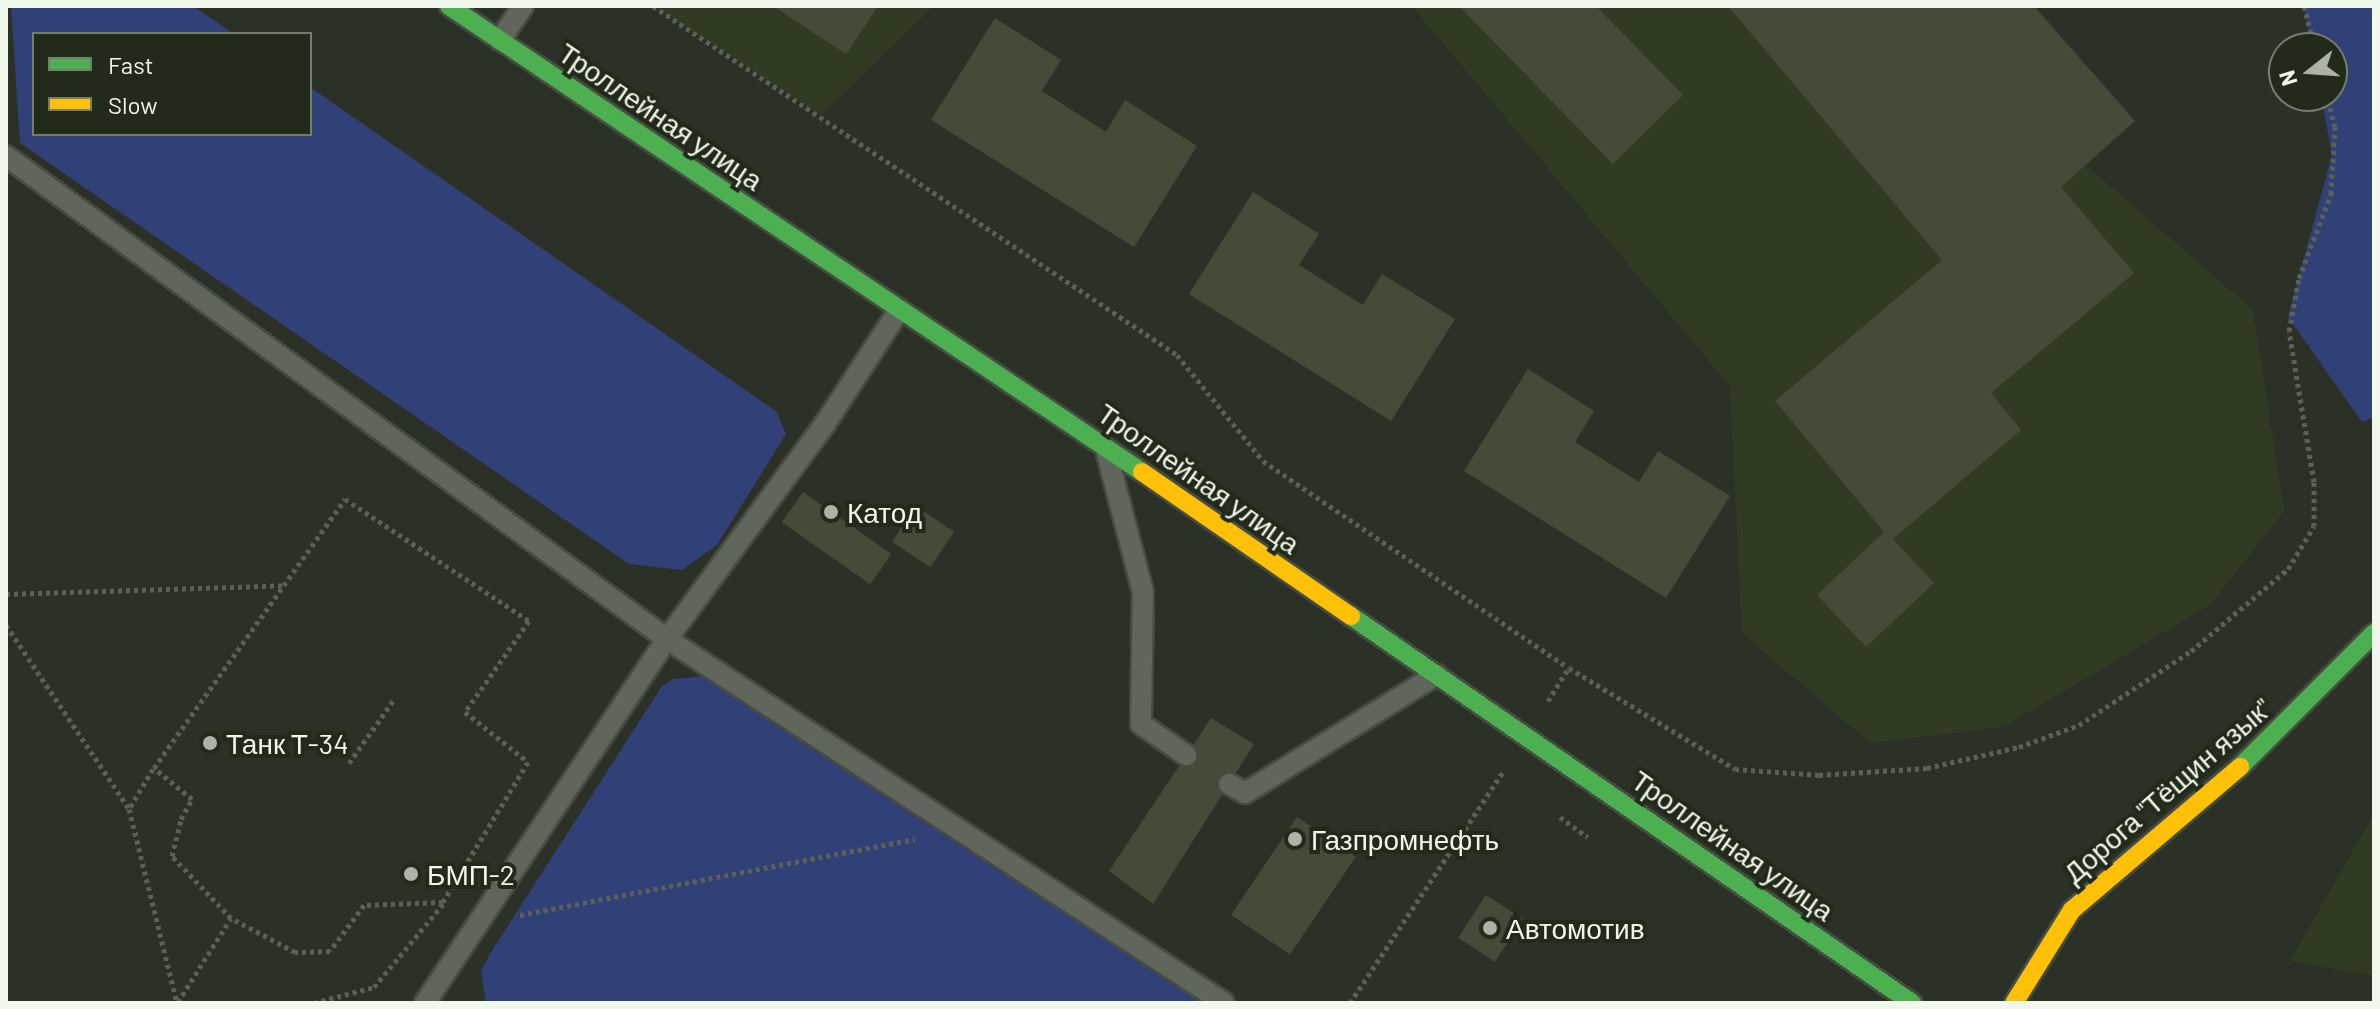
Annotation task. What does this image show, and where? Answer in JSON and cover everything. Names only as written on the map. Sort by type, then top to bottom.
[{"type":"main road","name":"Троллейная улица","points":[[449,6],[1105,446],[1912,1003]]},
{"type":"main road","name":"Дорога \"Тёщин язык\"","points":[[2014,1003],[2072,910],[2273,738],[2374,633]]},
{"type":"lane","points":[[500,40],[523,6]]},
{"type":"lane","points":[[6,156],[667,639],[955,831],[1224,1003]]},
{"type":"lane","points":[[425,1003],[667,639],[825,424],[899,310]]},
{"type":"lane","points":[[1105,446],[1143,592],[1141,724],[1186,755]]},
{"type":"lane","points":[[1229,784],[1245,793],[1436,675]]},
{"type":"path","points":[[653,6],[1177,355],[1263,461],[1569,668],[1735,769],[1819,775],[1927,768],[2019,747],[2079,725],[2191,651],[2288,569],[2314,526],[2314,482],[2289,331],[2299,278],[2331,194],[2335,127],[2331,112]]},
{"type":"path","points":[[2304,6],[2311,32]]},
{"type":"path","points":[[129,809],[154,768],[345,499],[529,621],[465,712],[528,762],[443,902],[374,987],[314,1003]]},
{"type":"path","points":[[6,594],[285,585]]},
{"type":"path","points":[[6,625],[129,809],[177,1003]]},
{"type":"path","points":[[1350,1003],[1569,668]]},
{"type":"path","points":[[349,763],[393,701]]},
{"type":"path","points":[[154,768],[192,799],[172,856],[231,918],[295,952],[330,951],[364,905],[443,902],[478,923],[955,831]]},
{"type":"path","points":[[177,1003],[231,918]]},
{"type":"shaded area","points":[[11,6],[193,6],[231,32],[32,32],[32,136],[312,136],[312,88],[777,412],[786,434],[717,545],[682,570],[629,564],[20,143]]},
{"type":"shaded area","points":[[652,6],[934,6],[822,115]]},
{"type":"shaded area","points":[[1412,6],[1951,6],[2086,165],[2253,310],[2284,511],[2210,605],[2003,727],[1870,743],[1742,633],[1730,386]]},
{"type":"shaded area","points":[[2304,6],[2374,6],[2374,417],[2362,422],[2288,317],[2332,155],[2324,112],[2348,112],[2348,32],[2309,32]]},
{"type":"shaded area","points":[[706,676],[1210,1003],[486,1003],[481,971],[491,952],[662,686],[673,679]]},
{"type":"shaded area","points":[[2374,814],[2374,976],[2290,961]]},
{"type":"building","points":[[773,6],[878,6],[846,54]]},
{"type":"building","points":[[1459,6],[1596,6],[1683,95],[1613,164]]},
{"type":"building","points":[[1728,6],[2034,6],[2135,121],[2061,187],[2134,273],[1991,393],[2021,430],[1893,539],[1934,583],[1866,647],[1817,595],[1884,532],[1775,401],[1942,260]]},
{"type":"building","points":[[995,18],[1061,60],[1042,91],[1106,132],[1125,100],[1197,146],[1134,247],[931,120]]},
{"type":"building","points":[[1253,192],[1319,234],[1299,265],[1363,305],[1382,274],[1455,319],[1391,421],[1189,294]]},
{"type":"building","points":[[1528,369],[1594,411],[1575,442],[1639,482],[1658,451],[1730,496],[1666,598],[1464,471]]},
{"type":"building","points":[[803,492],[891,554],[870,584],[782,522]]},
{"type":"building","points":[[916,506],[954,532],[930,567],[892,542]]},
{"type":"building","points":[[1211,718],[1254,744],[1236,773],[1218,777],[1222,795],[1153,904],[1109,871],[1179,766],[1197,762],[1194,744]]},
{"type":"building","points":[[1297,817],[1356,857],[1290,955],[1231,915]]},
{"type":"building","name":"Автомотив","points":[[1486,895],[1523,919],[1495,962],[1458,938]]},
{"type":"traffic: fast","points":[[449,6],[1142,472]]},
{"type":"traffic: fast","points":[[1351,616],[1912,1003]]},
{"type":"traffic: fast","points":[[2240,767],[2374,633]]},
{"type":"traffic: slow","points":[[1142,472],[1351,616]]},
{"type":"traffic: slow","points":[[2014,1003],[2072,910],[2240,767]]},
{"type":"place","name":"Катод","points":[[831,512]]},
{"type":"place","name":"Танк Т-34","points":[[210,743]]},
{"type":"place","name":"Газпромнефть","points":[[1295,839]]},
{"type":"place","name":"БМП-2","points":[[411,874]]},
{"type":"place","name":"Автомотив","points":[[1490,928]]}]
